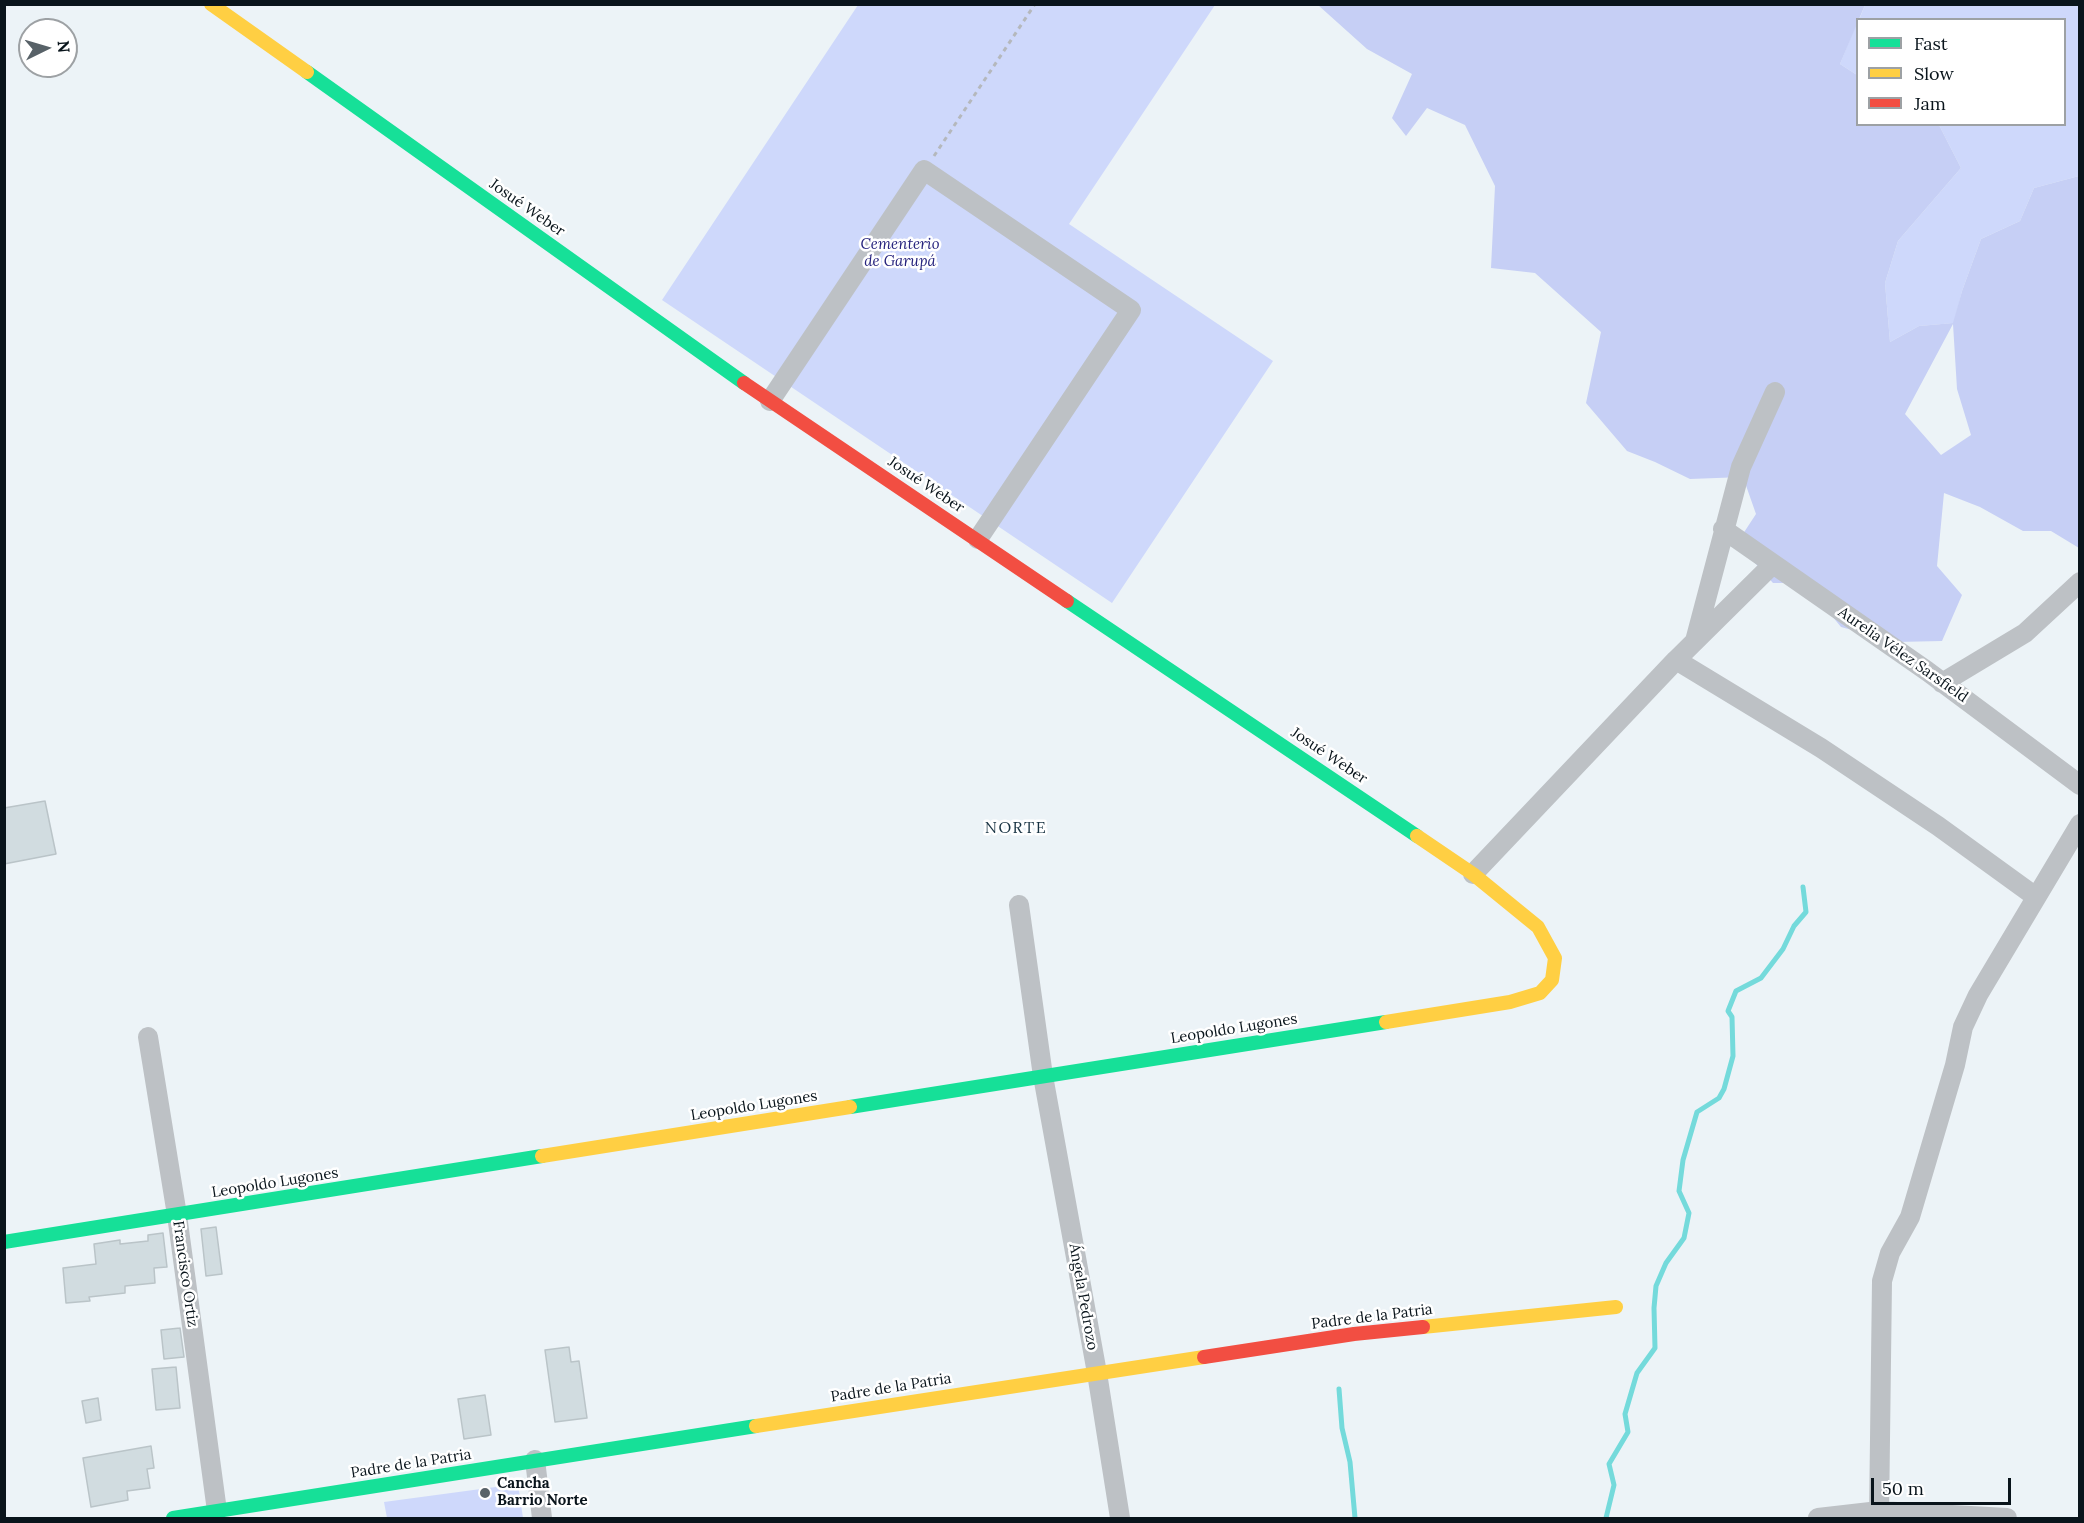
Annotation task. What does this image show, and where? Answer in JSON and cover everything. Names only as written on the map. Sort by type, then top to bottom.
[{"type":"street","name":"Josué Weber","points":[[211,4],[770,401],[1473,873],[1538,927],[1555,958],[1551,980],[1540,993],[1510,1002]]},
{"type":"street","points":[[770,401],[924,170],[1131,310],[978,539]]},
{"type":"street","points":[[1695,641],[1742,467],[1775,392]]},
{"type":"street","name":"Aurelia Vélez Sarsfield","points":[[1724,529],[1942,683],[2079,785]]},
{"type":"street","points":[[1473,873],[1695,641],[1773,564]]},
{"type":"street","points":[[1942,683],[2025,633],[2079,582]]},
{"type":"street","points":[[1677,660],[1821,748],[1938,826],[2036,897]]},
{"type":"street","points":[[1879,1515],[1882,1281],[1890,1253],[1910,1217],[1964,1027],[1978,995],[2079,824]]},
{"type":"street","name":"Ángela Pedrozo","points":[[1019,905],[1043,1076],[1097,1373],[1120,1518]]},
{"type":"street","name":"Leopoldo Lugones","points":[[4,1242],[1510,1002]]},
{"type":"street","name":"Francisco Ortiz","points":[[148,1037],[177,1215],[217,1512]]},
{"type":"street","name":"Padre de la Patria","points":[[173,1518],[1354,1334],[1616,1307]]},
{"type":"street","points":[[535,1461],[542,1518]]},
{"type":"street","points":[[1818,1518],[1879,1515],[2007,1518]]},
{"type":"path","points":[[924,170],[1035,4]]},
{"type":"green space","name":"Cementerio de Garupá","points":[[858,5],[1215,5],[1069,224],[1273,361],[1112,603],[662,300]]},
{"type":"green space","points":[[1865,5],[2079,5],[2079,176],[2034,188],[2020,221],[1981,239],[1962,291],[1954,323],[1919,326],[1890,342],[1885,283],[1898,241],[1961,168],[1940,126],[2066,126],[2066,18],[1860,18]]},
{"type":"green space","points":[[1856,24],[1856,74],[1840,64]]},
{"type":"green space","name":"Cancha Barrio Norte","points":[[518,1484],[523,1518],[387,1518],[384,1502]]},
{"type":"shaded area","points":[[1318,5],[1865,5],[1859,18],[1856,18],[1856,26],[1840,64],[1856,74],[1856,126],[1940,126],[1961,168],[1898,241],[1885,283],[1890,342],[1919,326],[1953,323],[1981,239],[2020,221],[2034,188],[2079,176],[2079,548],[2051,531],[2023,531],[1980,507],[1944,493],[1937,566],[1962,595],[1942,641],[1896,642],[1841,627],[1805,583],[1773,583],[1737,543],[1756,514],[1743,477],[1690,479],[1627,451],[1586,403],[1601,332],[1535,273],[1491,268],[1495,186],[1465,125],[1427,108],[1406,136],[1392,118],[1412,74],[1367,49]],"holes":[[[1953,324],[1957,389],[1971,435],[1941,455],[1905,414]]]},
{"type":"building","points":[[45,801],[56,854],[4,864],[4,808]]},
{"type":"building","points":[[216,1227],[222,1274],[206,1276],[201,1229]]},
{"type":"building","points":[[163,1233],[167,1267],[154,1268],[155,1283],[125,1286],[125,1293],[89,1297],[90,1301],[66,1303],[63,1268],[96,1264],[94,1244],[120,1240],[120,1244],[148,1241],[148,1235]]},
{"type":"building","points":[[180,1328],[184,1357],[164,1359],[161,1330]]},
{"type":"building","points":[[569,1347],[571,1362],[579,1361],[587,1418],[555,1422],[545,1350]]},
{"type":"building","points":[[176,1367],[180,1408],[156,1410],[152,1369]]},
{"type":"building","points":[[485,1395],[491,1435],[464,1439],[458,1399]]},
{"type":"building","points":[[98,1398],[101,1420],[86,1423],[82,1401]]},
{"type":"building","points":[[151,1446],[154,1468],[147,1469],[150,1488],[127,1491],[128,1500],[91,1507],[83,1458]]},
{"type":"waterway","points":[[1606,1518],[1614,1485],[1609,1464],[1628,1432],[1625,1414],[1637,1373],[1655,1348],[1656,1286],[1666,1263],[1684,1238],[1689,1213],[1679,1191],[1683,1160],[1697,1112],[1719,1098],[1724,1089],[1733,1056],[1732,1017],[1728,1011],[1736,991],[1761,978],[1783,949],[1794,926],[1806,912],[1803,887]]},
{"type":"waterway","points":[[1339,1389],[1342,1428],[1350,1462],[1355,1518]]},
{"type":"traffic: fast","points":[[307,72],[744,383]]},
{"type":"traffic: fast","points":[[1067,601],[1417,836]]},
{"type":"traffic: fast","points":[[850,1107],[1386,1022]]},
{"type":"traffic: fast","points":[[4,1242],[542,1156]]},
{"type":"traffic: fast","points":[[173,1518],[756,1426]]},
{"type":"traffic: slow","points":[[211,4],[307,72]]},
{"type":"traffic: slow","points":[[1386,1022],[1510,1002],[1540,993],[1552,980],[1555,958],[1538,927],[1473,874],[1417,836]]},
{"type":"traffic: slow","points":[[542,1156],[850,1107]]},
{"type":"traffic: slow","points":[[1423,1327],[1616,1307]]},
{"type":"traffic: slow","points":[[756,1426],[1204,1357]]},
{"type":"traffic: jam","points":[[744,383],[1067,601]]},
{"type":"traffic: jam","points":[[1204,1357],[1354,1334],[1423,1327]]},
{"type":"place","name":"Cancha Barrio Norte","points":[[485,1493]]},
{"type":"district","name":"NORTE","points":[[1016,828]]}]
